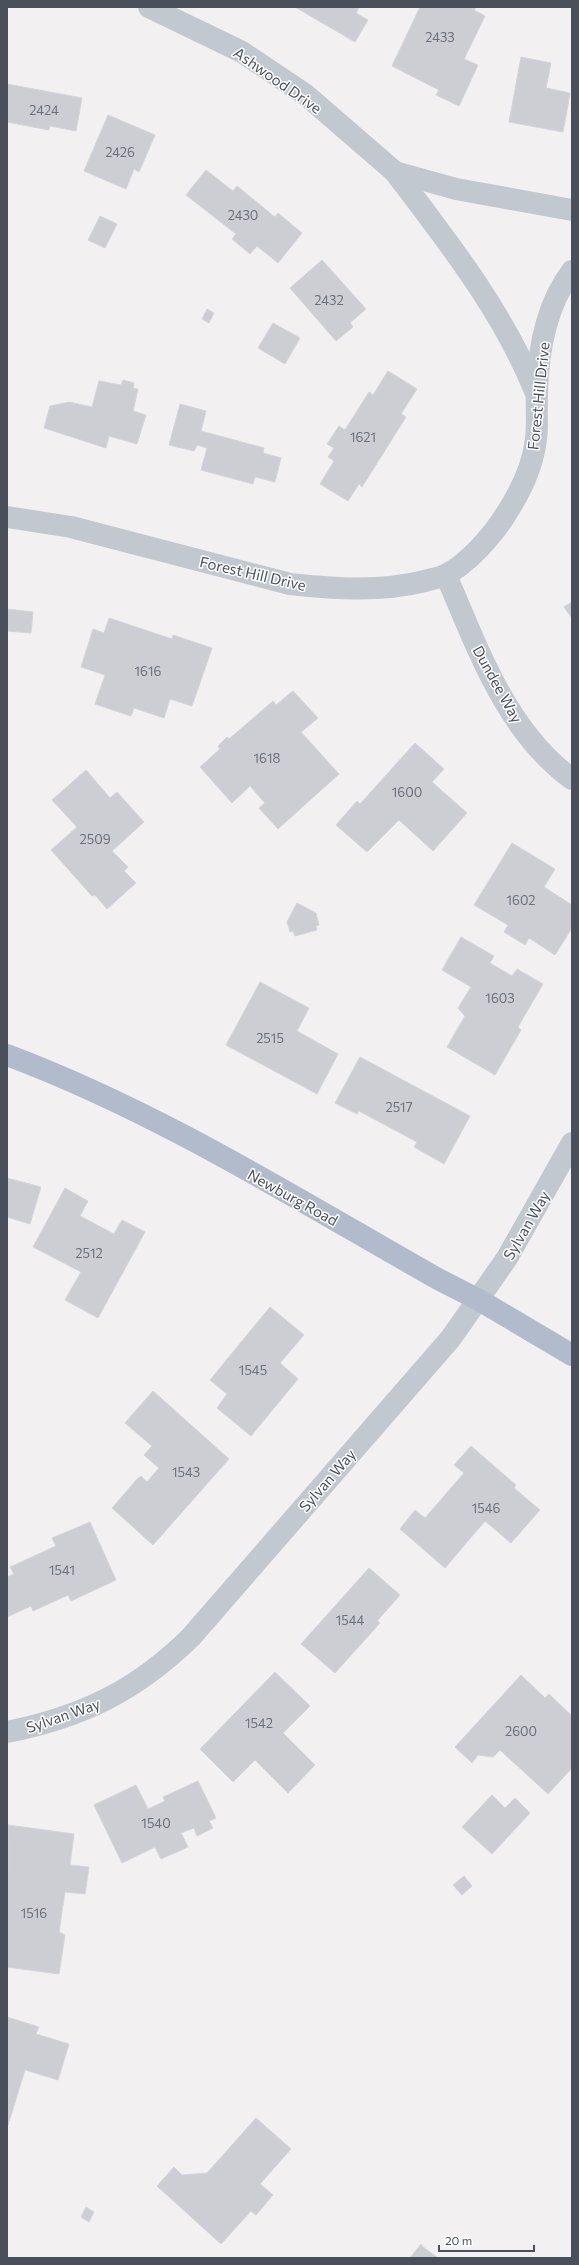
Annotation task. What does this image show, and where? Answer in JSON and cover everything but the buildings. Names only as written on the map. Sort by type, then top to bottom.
[{"type":"main road","name":"Newburg Road","points":[[7,1055],[57,1074],[188,1138],[438,1279],[479,1300],[572,1355]]},
{"type":"street","name":"Ashwood Drive","points":[[148,7],[242,52],[306,95],[395,172],[492,304],[520,355],[537,394]]},
{"type":"street","name":"Ashwood Drive","points":[[395,172],[456,189],[572,210]]},
{"type":"street","name":"Forest Hill Drive","points":[[7,517],[71,528],[290,584],[326,588],[375,588],[411,584],[446,575],[468,558],[494,534],[519,495],[530,467],[536,439],[537,394],[542,340],[550,312],[561,286],[572,271]]},
{"type":"street","name":"Dundee Way","points":[[446,575],[480,655],[515,717],[552,762],[572,779]]},
{"type":"street","name":"Sylvan Way","points":[[7,1732],[80,1712],[100,1704],[137,1683],[166,1662],[191,1637],[440,1350],[479,1300],[507,1258],[572,1143]]}]
